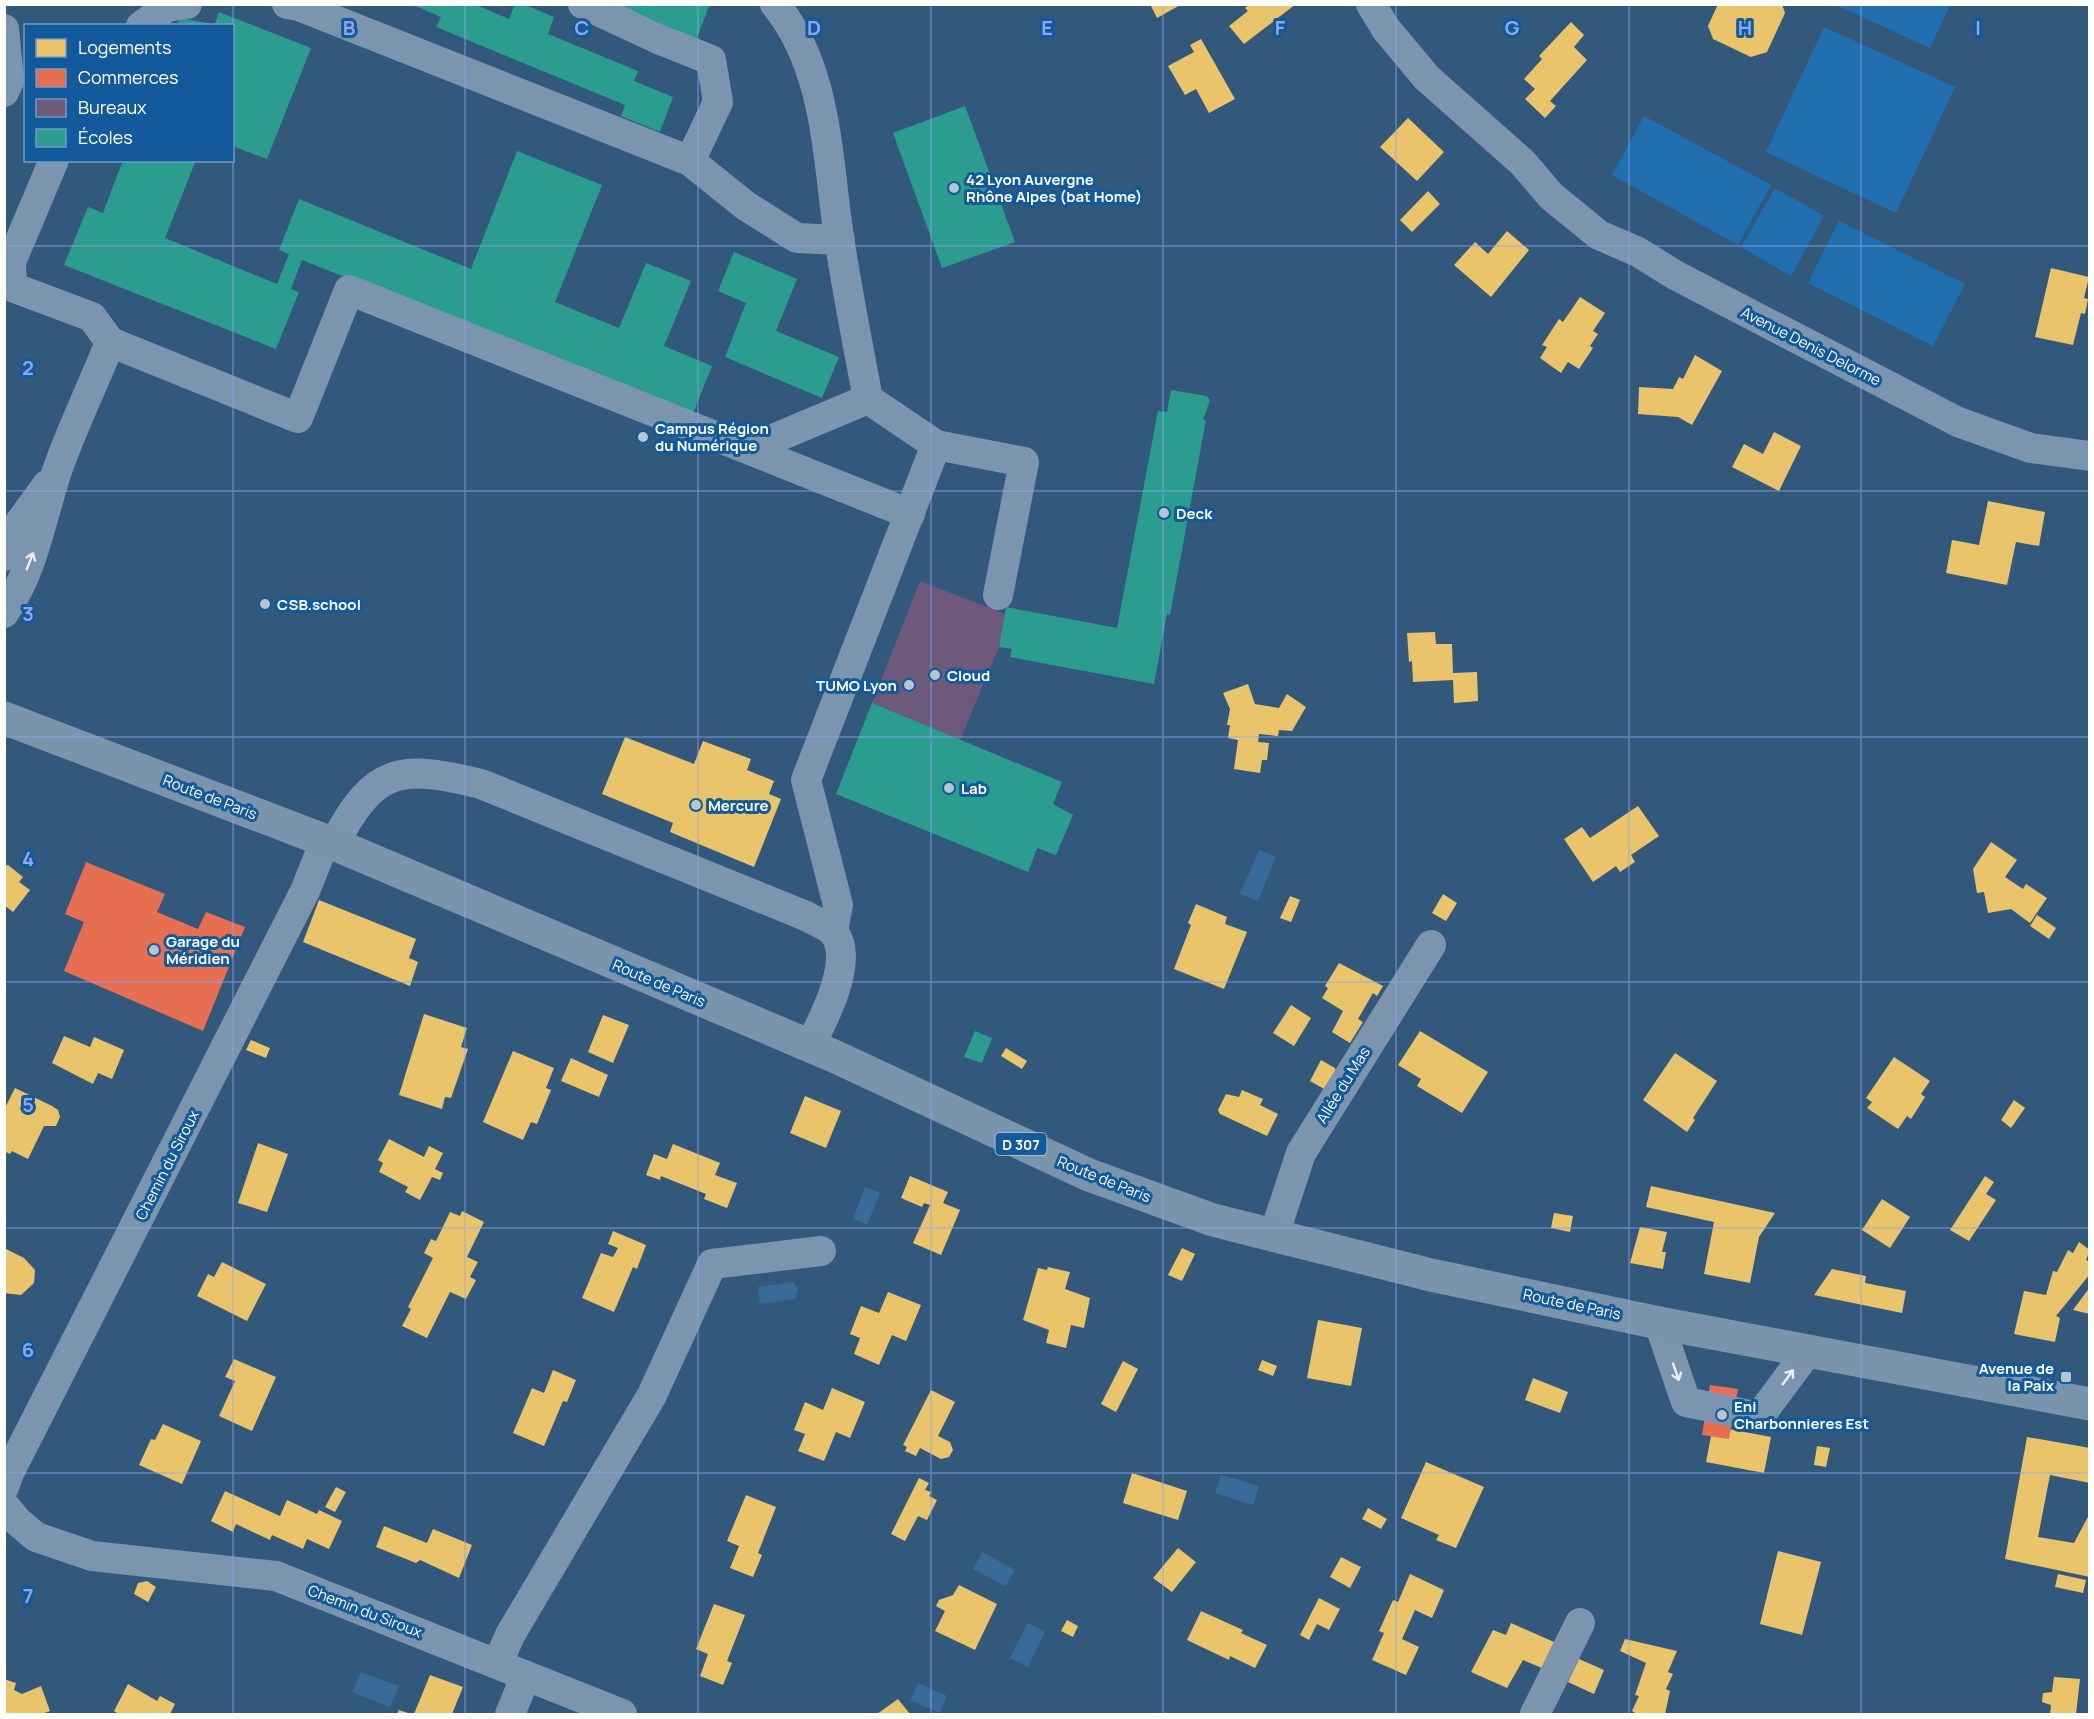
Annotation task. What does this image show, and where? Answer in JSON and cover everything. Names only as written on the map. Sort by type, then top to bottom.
[{"type":"main road","name":"Route de Paris","points":[[4,717],[329,842],[810,1046],[1089,1175],[1213,1220],[1431,1275],[1659,1323],[2090,1404]]},
{"type":"street","points":[[144,24],[167,7],[187,4]]},
{"type":"street","points":[[287,4],[299,6],[690,161],[746,206],[797,238],[840,240]]},
{"type":"street","points":[[583,4],[658,39],[711,60],[718,102],[690,161]]},
{"type":"street","points":[[775,4],[791,24],[818,86],[840,240],[868,399],[936,445],[1024,462],[999,595]]},
{"type":"street","name":"Avenue Denis Delorme","points":[[1371,4],[1386,28],[1427,78],[1523,163],[1563,184],[1581,197],[1605,217],[1637,251],[1675,275],[1947,417],[2031,448],[2088,447]]},
{"type":"street","points":[[4,29],[9,81],[4,92]]},
{"type":"street","points":[[53,162],[11,262],[12,286],[92,317],[110,342],[298,418],[349,290],[910,514]]},
{"type":"street","points":[[4,613],[17,594],[40,534],[57,471],[110,342]]},
{"type":"street","points":[[749,449],[868,399]]},
{"type":"street","points":[[810,1046],[831,1003],[840,968],[840,946],[833,932],[838,905],[806,780],[936,445]]},
{"type":"street","points":[[4,556],[17,526],[57,471]]},
{"type":"street","name":"Chemin du Siroux","points":[[4,1487],[9,1473],[329,842],[352,810],[371,789],[400,774],[435,772],[481,784],[806,916],[833,932]]},
{"type":"street","name":"Allée du Mas","points":[[1274,1235],[1301,1153],[1431,945]]},
{"type":"street","points":[[498,1663],[510,1635],[652,1395],[712,1264],[821,1251]]},
{"type":"street","points":[[1659,1323],[1686,1402],[1759,1417],[1808,1351]]},
{"type":"street","name":"Chemin du Siroux","points":[[4,1505],[17,1521],[36,1537],[92,1556],[276,1576],[622,1714]]},
{"type":"street","points":[[1535,1714],[1580,1623]]},
{"type":"street","points":[[510,1714],[526,1676]]},
{"type":"shaded area","points":[[1836,5],[1950,5],[1930,48]]},
{"type":"shaded area","points":[[1824,27],[1955,87],[1896,213],[1766,152]]},
{"type":"shaded area","points":[[1644,116],[1771,185],[1738,245],[1612,175]]},
{"type":"shaded area","points":[[1775,188],[1824,216],[1791,276],[1741,247]]},
{"type":"shaded area","points":[[1839,221],[1965,284],[1933,346],[1808,283]]},
{"type":"shaded area","points":[[1259,850],[1276,857],[1258,901],[1240,894]]},
{"type":"shaded area","points":[[865,1187],[880,1193],[867,1225],[853,1219]]},
{"type":"shaded area","points":[[793,1282],[798,1289],[795,1299],[760,1304],[758,1287]]},
{"type":"shaded area","points":[[1221,1475],[1259,1486],[1253,1505],[1215,1493]]},
{"type":"shaded area","points":[[982,1552],[1015,1570],[1006,1586],[973,1569]]},
{"type":"shaded area","points":[[1028,1623],[1045,1632],[1028,1667],[1010,1658]]},
{"type":"shaded area","points":[[361,1672],[399,1686],[390,1707],[352,1692]]},
{"type":"shaded area","points":[[918,1683],[947,1696],[940,1713],[910,1700]]},
{"type":"building: Logements","points":[[1150,4],[1182,4],[1157,18]]},
{"type":"building: Logements","points":[[1250,4],[1296,4],[1244,44],[1229,26],[1248,11],[1245,8]]},
{"type":"building: Logements","points":[[1718,4],[1782,4],[1785,13],[1767,52],[1751,57],[1713,39],[1708,26]]},
{"type":"building: Logements","points":[[1571,22],[1584,35],[1574,47],[1587,60],[1550,101],[1556,106],[1545,118],[1525,99],[1535,89],[1524,79],[1542,59],[1539,56]]},
{"type":"building: Logements","points":[[1201,39],[1235,99],[1209,113],[1196,89],[1185,95],[1168,66],[1194,52],[1190,45]]},
{"type":"building: Logements","points":[[1408,118],[1444,152],[1417,181],[1380,147]]},
{"type":"building: Logements","points":[[1428,191],[1440,204],[1412,232],[1400,220]]},
{"type":"building: Logements","points":[[1507,231],[1529,250],[1491,297],[1454,265],[1475,242],[1488,254]]},
{"type":"building: Logements","points":[[2051,268],[2089,277],[2084,298],[2088,299],[2085,314],[2081,313],[2073,345],[2035,337]]},
{"type":"building: Logements","points":[[1580,297],[1605,313],[1593,331],[1598,334],[1590,346],[1593,348],[1579,369],[1568,362],[1561,373],[1540,358],[1547,347],[1542,345],[1559,319],[1563,322]]},
{"type":"building: Logements","points":[[1695,355],[1722,371],[1692,425],[1678,417],[1638,414],[1639,387],[1673,389],[1679,377],[1683,379]]},
{"type":"building: Logements","points":[[1774,432],[1801,446],[1779,491],[1732,467],[1744,444],[1763,454]]},
{"type":"building: Logements","points":[[1988,501],[2045,512],[2039,546],[2016,542],[2007,585],[1946,573],[1952,540],[1979,545]]},
{"type":"building: Logements","points":[[1435,632],[1436,644],[1452,644],[1453,673],[1477,672],[1478,701],[1454,703],[1453,680],[1413,682],[1407,633]]},
{"type":"building: Logements","points":[[1248,684],[1255,704],[1279,708],[1287,694],[1306,707],[1292,731],[1279,730],[1278,736],[1259,734],[1258,742],[1269,743],[1267,760],[1262,760],[1260,773],[1234,769],[1238,740],[1228,738],[1230,725],[1227,725],[1230,709],[1223,693]]},
{"type":"building: Logements","points":[[625,737],[694,764],[703,741],[751,759],[747,770],[774,781],[769,794],[781,799],[754,867],[670,832],[673,823],[602,794]]},
{"type":"building: Logements","points":[[1638,806],[1659,836],[1631,855],[1635,862],[1620,872],[1616,866],[1593,882],[1564,839],[1582,827],[1590,838]]},
{"type":"building: Logements","points":[[1991,842],[2017,860],[2005,877],[2023,889],[2026,884],[2047,898],[2030,923],[2011,909],[1988,913],[1984,892],[1977,893],[1973,869]]},
{"type":"building: Logements","points":[[8,865],[23,877],[19,882],[30,890],[13,912],[4,905],[4,866]]},
{"type":"building: Logements","points":[[1443,894],[1457,903],[1446,921],[1432,913]]},
{"type":"building: Logements","points":[[1290,896],[1300,900],[1291,922],[1280,918]]},
{"type":"building: Logements","points":[[319,900],[416,939],[409,958],[418,962],[410,986],[303,942]]},
{"type":"building: Logements","points":[[1196,904],[1227,917],[1225,924],[1247,932],[1224,989],[1174,969],[1191,925],[1188,923]]},
{"type":"building: Logements","points":[[2037,915],[2056,928],[2049,939],[2030,926]]},
{"type":"building: Logements","points":[[1339,963],[1383,986],[1377,996],[1373,993],[1358,1019],[1363,1022],[1350,1043],[1332,1032],[1343,1011],[1322,998],[1328,988],[1325,986]]},
{"type":"building: Logements","points":[[1291,1005],[1311,1018],[1294,1046],[1273,1033]]},
{"type":"building: Logements","points":[[424,1014],[467,1028],[461,1047],[468,1049],[451,1098],[445,1097],[442,1109],[399,1095]]},
{"type":"building: Logements","points":[[603,1015],[629,1025],[613,1063],[588,1052]]},
{"type":"building: Logements","points":[[1420,1031],[1488,1072],[1462,1113],[1417,1086],[1421,1079],[1398,1065]]},
{"type":"building: Logements","points":[[64,1036],[90,1047],[94,1037],[124,1050],[112,1079],[98,1073],[93,1084],[52,1063]]},
{"type":"building: Logements","points":[[251,1040],[270,1048],[266,1058],[246,1050]]},
{"type":"building: Logements","points":[[1006,1048],[1027,1061],[1022,1069],[1001,1056]]},
{"type":"building: Logements","points":[[513,1051],[554,1068],[546,1088],[551,1090],[537,1124],[531,1122],[523,1140],[483,1122]]},
{"type":"building: Logements","points":[[1675,1053],[1717,1081],[1693,1118],[1695,1120],[1687,1132],[1643,1100]]},
{"type":"building: Logements","points":[[1894,1057],[1930,1081],[1921,1094],[1925,1097],[1911,1119],[1907,1116],[1898,1129],[1867,1108],[1872,1102],[1866,1098]]},
{"type":"building: Logements","points":[[571,1058],[608,1075],[599,1097],[561,1081]]},
{"type":"building: Logements","points":[[1321,1060],[1335,1068],[1340,1082],[1333,1094],[1310,1081]]},
{"type":"building: Logements","points":[[15,1088],[52,1106],[58,1110],[60,1117],[56,1126],[44,1126],[28,1159],[12,1151],[10,1154],[4,1151],[4,1110]]},
{"type":"building: Logements","points":[[1242,1090],[1263,1099],[1260,1105],[1278,1114],[1267,1136],[1220,1114],[1218,1110],[1226,1094],[1239,1097]]},
{"type":"building: Logements","points":[[805,1096],[841,1111],[826,1148],[790,1133]]},
{"type":"building: Logements","points":[[2014,1100],[2025,1108],[2011,1128],[2001,1120]]},
{"type":"building: Logements","points":[[389,1139],[424,1157],[429,1146],[443,1153],[435,1169],[443,1173],[440,1180],[432,1177],[420,1200],[405,1192],[408,1187],[379,1172],[383,1163],[378,1160]]},
{"type":"building: Logements","points":[[258,1143],[288,1154],[267,1212],[238,1203]]},
{"type":"building: Logements","points":[[673,1144],[720,1163],[715,1175],[737,1183],[727,1208],[704,1199],[706,1194],[661,1176],[660,1180],[646,1175],[654,1154],[667,1159]]},
{"type":"building: Logements","points":[[910,1176],[948,1192],[943,1203],[960,1210],[941,1255],[913,1243],[930,1205],[924,1203],[922,1207],[901,1198]]},
{"type":"building: Logements","points":[[1985,1176],[1994,1182],[1986,1194],[1996,1200],[1969,1241],[1950,1230]]},
{"type":"building: Logements","points":[[1651,1186],[1775,1213],[1759,1237],[1750,1283],[1704,1274],[1714,1222],[1646,1207]]},
{"type":"building: Logements","points":[[1882,1199],[1910,1217],[1890,1248],[1862,1230]]},
{"type":"building: Logements","points":[[462,1211],[484,1222],[467,1257],[478,1262],[470,1277],[476,1280],[466,1299],[450,1292],[427,1338],[402,1326],[411,1309],[408,1307],[433,1258],[424,1253],[431,1239],[436,1241],[450,1212],[460,1216]]},
{"type":"building: Logements","points":[[1554,1213],[1573,1216],[1570,1232],[1551,1228]]},
{"type":"building: Logements","points":[[1640,1227],[1667,1232],[1662,1252],[1666,1252],[1663,1269],[1630,1263]]},
{"type":"building: Logements","points":[[613,1231],[646,1245],[637,1269],[633,1267],[614,1312],[582,1298],[601,1253],[613,1257],[618,1248],[608,1244]]},
{"type":"building: Logements","points":[[2079,1242],[2090,1250],[2086,1260],[2090,1262],[2090,1274],[2056,1316],[2060,1318],[2055,1342],[2014,1334],[2024,1291],[2046,1295],[2053,1271],[2057,1272],[2068,1250],[2073,1253]]},
{"type":"building: Logements","points":[[4,1248],[24,1258],[35,1270],[34,1283],[21,1295],[4,1293]]},
{"type":"building: Logements","points":[[1182,1248],[1195,1254],[1182,1281],[1168,1275]]},
{"type":"building: Logements","points":[[222,1262],[266,1284],[247,1321],[197,1296],[208,1274],[214,1277]]},
{"type":"building: Logements","points":[[1048,1267],[1070,1272],[1065,1289],[1090,1298],[1084,1328],[1071,1325],[1066,1348],[1046,1343],[1049,1330],[1023,1320],[1038,1268],[1047,1270]]},
{"type":"building: Logements","points":[[1832,1269],[1866,1276],[1865,1283],[1906,1291],[1902,1313],[1814,1295]]},
{"type":"building: Logements","points":[[2090,1287],[2090,1314],[2073,1310]]},
{"type":"building: Logements","points":[[888,1292],[921,1305],[906,1341],[892,1335],[879,1365],[854,1354],[860,1338],[850,1334],[861,1306],[879,1313]]},
{"type":"building: Logements","points":[[1318,1320],[1362,1328],[1351,1386],[1307,1378]]},
{"type":"building: Logements","points":[[234,1359],[276,1377],[252,1431],[219,1416],[235,1381],[225,1377]]},
{"type":"building: Logements","points":[[1262,1360],[1277,1366],[1273,1376],[1258,1370]]},
{"type":"building: Logements","points":[[1123,1361],[1138,1369],[1116,1412],[1101,1404]]},
{"type":"building: Logements","points":[[553,1370],[576,1380],[567,1402],[563,1401],[544,1446],[513,1433],[532,1388],[544,1393]]},
{"type":"building: Logements","points":[[1533,1378],[1568,1392],[1560,1413],[1525,1400]]},
{"type":"building: Logements","points":[[832,1388],[865,1402],[850,1438],[836,1432],[824,1461],[798,1451],[805,1434],[794,1430],[805,1402],[823,1410]]},
{"type":"building: Logements","points":[[931,1390],[955,1402],[938,1436],[950,1442],[953,1450],[949,1457],[941,1459],[920,1448],[916,1456],[905,1451],[907,1447],[903,1445]]},
{"type":"building: Logements","points":[[163,1424],[201,1441],[182,1484],[139,1465],[151,1439],[155,1440]]},
{"type":"building: Logements","points":[[1713,1426],[1771,1437],[1764,1473],[1706,1462]]},
{"type":"building: Logements","points":[[2027,1437],[2090,1448],[2090,1483],[2050,1475],[2038,1537],[2074,1543],[2090,1513],[2090,1577],[2005,1559]]},
{"type":"building: Logements","points":[[1817,1446],[1830,1448],[1826,1467],[1814,1465]]},
{"type":"building: Logements","points":[[1426,1462],[1484,1487],[1456,1548],[1436,1540],[1439,1535],[1401,1518]]},
{"type":"building: Logements","points":[[1132,1473],[1187,1491],[1178,1520],[1123,1503]]},
{"type":"building: Logements","points":[[919,1478],[929,1483],[925,1490],[931,1492],[929,1496],[937,1500],[927,1520],[918,1516],[905,1541],[891,1534]]},
{"type":"building: Logements","points":[[336,1487],[346,1492],[335,1512],[325,1507]]},
{"type":"building: Logements","points":[[225,1491],[280,1516],[287,1500],[317,1514],[319,1510],[342,1521],[329,1549],[307,1539],[303,1549],[272,1535],[270,1540],[236,1524],[233,1532],[211,1521]]},
{"type":"building: Logements","points":[[746,1495],[776,1507],[758,1553],[762,1555],[753,1577],[730,1568],[739,1546],[727,1541]]},
{"type":"building: Logements","points":[[1368,1508],[1387,1519],[1381,1529],[1362,1519]]},
{"type":"building: Logements","points":[[384,1526],[427,1543],[433,1529],[472,1545],[459,1578],[420,1560],[416,1563],[376,1547]]},
{"type":"building: Logements","points":[[1178,1548],[1196,1562],[1172,1592],[1153,1578]]},
{"type":"building: Logements","points":[[1778,1551],[1821,1562],[1802,1635],[1760,1624]]},
{"type":"building: Logements","points":[[1341,1557],[1361,1567],[1350,1588],[1330,1577]]},
{"type":"building: Logements","points":[[1410,1574],[1444,1590],[1432,1618],[1415,1610],[1402,1639],[1419,1647],[1406,1675],[1372,1660],[1384,1633],[1379,1631],[1393,1600],[1398,1602]]},
{"type":"building: Logements","points":[[2058,1574],[2086,1580],[2083,1593],[2055,1587]]},
{"type":"building: Logements","points":[[147,1581],[156,1587],[148,1602],[134,1594],[138,1583]]},
{"type":"building: Logements","points":[[959,1585],[997,1604],[975,1650],[935,1631],[945,1611],[936,1606],[939,1600],[953,1595]]},
{"type":"building: Logements","points":[[1319,1598],[1340,1609],[1329,1630],[1317,1624],[1309,1640],[1300,1635]]},
{"type":"building: Logements","points":[[714,1604],[745,1615],[727,1661],[732,1663],[723,1685],[700,1676],[708,1654],[696,1649]]},
{"type":"building: Logements","points":[[1201,1611],[1243,1630],[1241,1633],[1267,1645],[1255,1668],[1230,1656],[1229,1660],[1187,1640]]},
{"type":"building: Logements","points":[[1067,1620],[1078,1626],[1073,1637],[1061,1631]]},
{"type":"building: Logements","points":[[1511,1623],[1554,1642],[1542,1668],[1523,1660],[1507,1688],[1471,1672],[1493,1630],[1506,1635]]},
{"type":"building: Logements","points":[[1625,1639],[1677,1651],[1668,1672],[1673,1674],[1666,1689],[1670,1691],[1665,1714],[1637,1714],[1632,1711],[1639,1696],[1635,1695],[1646,1663],[1620,1651]]},
{"type":"building: Logements","points":[[1579,1659],[1604,1670],[1594,1694],[1568,1682]]},
{"type":"building: Logements","points":[[430,1675],[463,1687],[452,1714],[414,1714]]},
{"type":"building: Logements","points":[[2054,1677],[2080,1679],[2076,1714],[2050,1714],[2051,1705],[2042,1702],[2043,1693],[2052,1692]]},
{"type":"building: Logements","points":[[4,1679],[16,1683],[14,1690],[22,1694],[41,1686],[50,1711],[42,1714],[4,1714]]},
{"type":"building: Logements","points":[[128,1684],[157,1701],[160,1696],[175,1704],[170,1714],[119,1714],[114,1711]]},
{"type":"building: Logements","points":[[898,1699],[910,1714],[877,1714]]},
{"type":"building: Logements","points":[[399,1710],[411,1714],[397,1714]]},
{"type":"building: Commerces","name":"Garage du Méridien","points":[[86,862],[165,894],[157,912],[198,929],[206,912],[245,927],[203,1031],[64,971],[84,922],[65,914]]},
{"type":"building: Commerces","points":[[1710,1385],[1738,1389],[1729,1439],[1702,1435]]},
{"type":"building: Bureaux","name":"Cloud","points":[[920,581],[1005,614],[999,647],[960,740],[872,703]]},
{"type":"building: Écoles","points":[[411,4],[474,4],[509,19],[515,4],[523,4],[554,17],[548,34],[638,71],[634,81],[673,97],[660,132],[621,116],[625,105],[436,27],[441,17]]},
{"type":"building: Écoles","points":[[612,4],[710,4],[696,40]]},
{"type":"building: Écoles","points":[[219,12],[311,48],[267,159],[234,147],[234,24],[215,24]]},
{"type":"building: Écoles","points":[[180,18],[213,24],[178,24]]},
{"type":"building: Écoles","name":"42 Lyon Auvergne Rhône Alpes (bat Home)","points":[[965,106],[1015,242],[942,268],[893,133]]},
{"type":"building: Écoles","points":[[517,151],[602,185],[555,302],[619,328],[646,263],[691,281],[664,346],[712,366],[692,416],[302,260],[291,289],[299,292],[276,349],[64,265],[88,207],[103,213],[122,162],[195,162],[165,238],[277,284],[289,254],[279,250],[299,199],[471,269]]},
{"type":"building: Écoles","points":[[734,252],[797,279],[776,331],[839,357],[822,398],[725,357],[746,303],[718,291]]},
{"type":"building: Écoles","name":"Deck","points":[[1171,390],[1207,396],[1210,400],[1203,420],[1206,420],[1170,615],[1167,614],[1154,684],[1010,657],[1012,649],[999,647],[1006,607],[1117,628],[1158,411],[1167,412]]},
{"type":"building: Écoles","name":"Lab","points":[[872,703],[1062,782],[1053,804],[1073,815],[1056,855],[1037,848],[1028,872],[836,794]]},
{"type":"building: Écoles","points":[[975,1031],[992,1038],[982,1063],[964,1057]]},
{"type":"place","name":"42 Lyon Auvergne Rhône Alpes (bat Home)","points":[[954,188]]},
{"type":"place","name":"Campus Région du Numérique","points":[[643,437]]},
{"type":"place","name":"Deck","points":[[1164,513]]},
{"type":"place","name":"CSB.school","points":[[265,604]]},
{"type":"place","name":"Cloud","points":[[935,675]]},
{"type":"place","name":"TUMO Lyon","points":[[909,685]]},
{"type":"place","name":"Lab","points":[[949,788]]},
{"type":"place","name":"Mercure","points":[[696,805]]},
{"type":"place","name":"Garage du Méridien","points":[[154,950]]},
{"type":"place","name":"Avenue de la Paix","points":[[2066,1377]]},
{"type":"place","name":"Eni Charbonnieres Est","points":[[1722,1415]]}]
